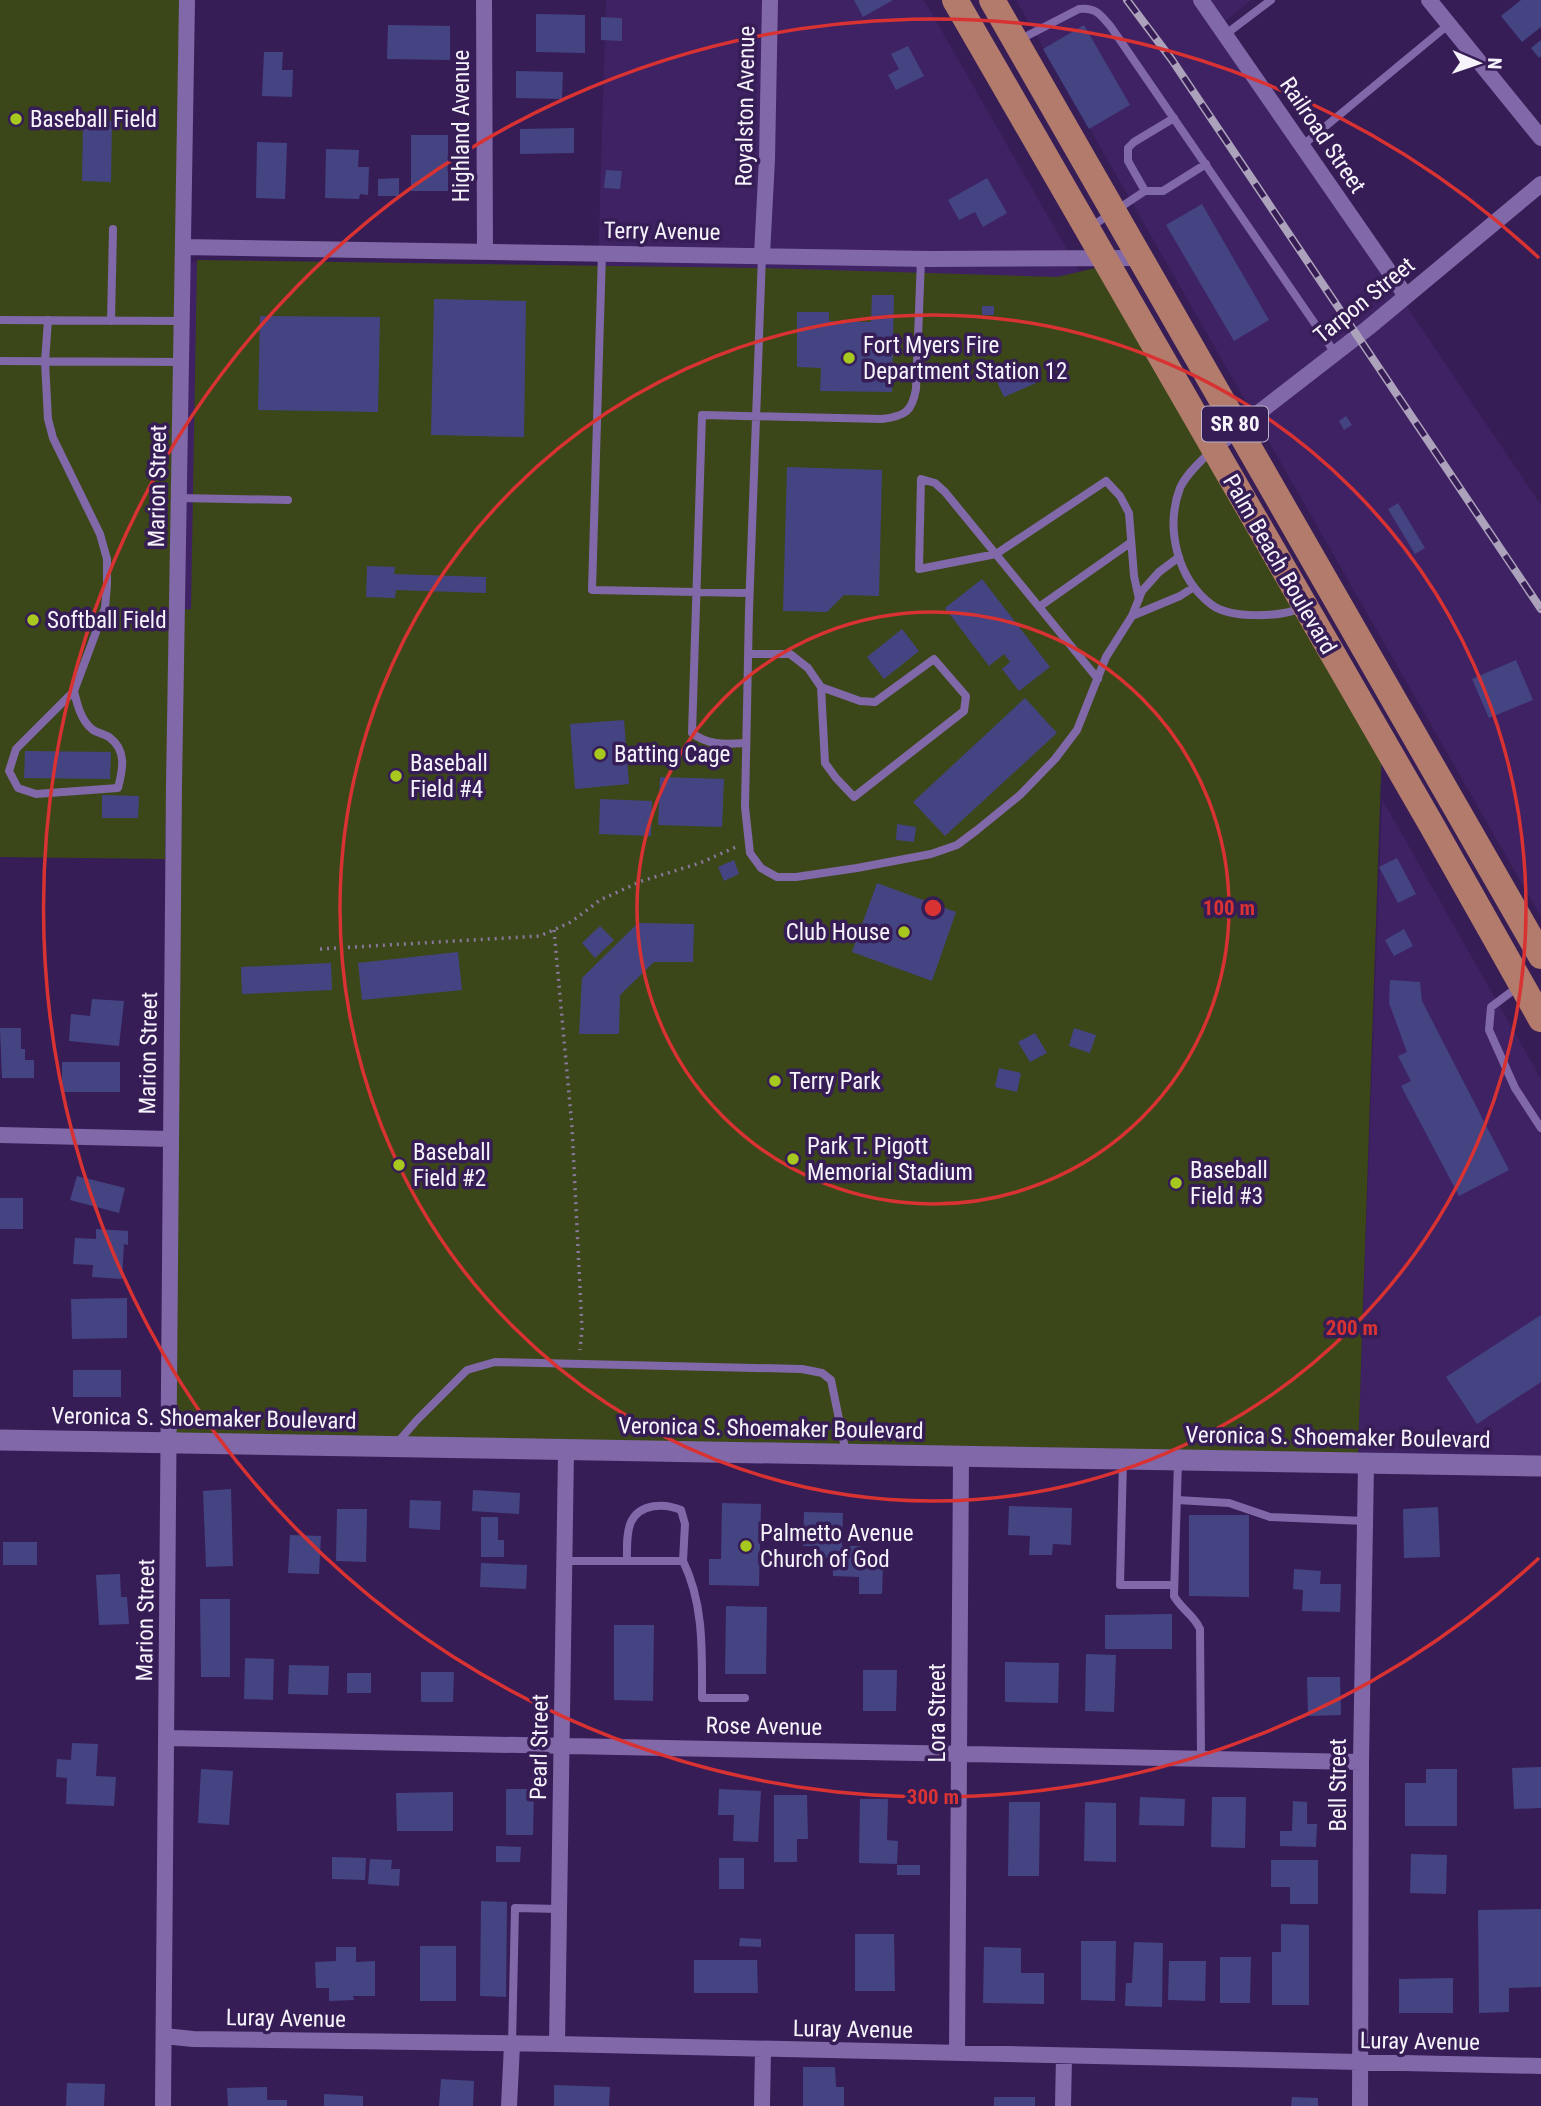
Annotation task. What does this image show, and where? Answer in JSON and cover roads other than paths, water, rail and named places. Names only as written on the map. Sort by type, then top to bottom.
[{"type":"main road","name":"Palm Beach Boulevard","points":[[955,0],[1304,607],[1531,989],[1541,1019]]},
{"type":"main road","name":"Palm Beach Boulevard","points":[[992,0],[1238,429],[1530,928],[1541,956]]},
{"type":"main road","points":[[1431,824],[1462,848],[1504,919],[1530,928]]},
{"type":"street","name":"Marion Street","points":[[163,2106],[170,1139],[187,0]]},
{"type":"street","name":"Highland Avenue","points":[[484,0],[485,251]]},
{"type":"street","name":"Royalston Avenue","points":[[762,255],[770,0]]},
{"type":"street","name":"Railroad Street","points":[[1201,0],[1406,296]]},
{"type":"street","points":[[1429,0],[1541,138]]},
{"type":"street","name":"Tarpon Street","points":[[1213,448],[1406,296],[1541,184]]},
{"type":"street","name":"Terry Avenue","points":[[183,247],[921,259],[1140,258]]},
{"type":"street","points":[[0,1135],[170,1139]]},
{"type":"street","name":"Veronica S. Shoemaker Boulevard","points":[[0,1440],[1541,1466]]},
{"type":"street","name":"Pearl Street","points":[[557,2045],[566,1451]]},
{"type":"street","name":"Lora Street","points":[[957,2053],[961,1457]]},
{"type":"street","name":"Bell Street","points":[[1360,2106],[1361,1762],[1366,1465]]},
{"type":"street","name":"Rose Avenue","points":[[166,1738],[1361,1762]]},
{"type":"street","name":"Luray Avenue","points":[[164,2036],[193,2039],[1541,2066]]},
{"type":"street","points":[[509,2106],[512,2045]]},
{"type":"street","points":[[762,2106],[763,2050]]},
{"type":"street","points":[[1063,2106],[1064,2056]]},
{"type":"lane","points":[[1226,34],[1270,0]]},
{"type":"lane","points":[[1016,42],[1079,9],[1098,11],[1335,353]]},
{"type":"lane","points":[[1303,145],[1448,24]]},
{"type":"lane","points":[[1145,191],[1128,161],[1128,148],[1174,118]]},
{"type":"lane","points":[[1087,229],[1145,191],[1163,191],[1206,164]]},
{"type":"lane","points":[[111,321],[113,229]]},
{"type":"lane","points":[[602,253],[592,590],[749,593]]},
{"type":"lane","points":[[762,255],[749,593],[745,807],[750,853],[761,868],[777,877],[796,877],[931,854],[957,845],[1020,795],[1055,759],[1077,730],[1106,657],[1132,616],[1142,591],[1159,572],[1179,557]]},
{"type":"lane","points":[[746,743],[718,744],[702,740],[692,733],[702,415],[882,419],[898,417],[907,412],[914,402],[916,389],[921,259]]},
{"type":"lane","points":[[0,320],[183,321]]},
{"type":"lane","points":[[48,320],[45,362],[48,419],[53,438],[100,534],[107,559],[105,608],[74,691],[16,749],[9,771],[18,788],[36,794],[118,788],[123,761],[119,747],[108,736],[93,730],[79,711],[74,691]]},
{"type":"lane","points":[[0,361],[182,362]]},
{"type":"lane","points":[[1213,448],[1181,486],[1173,532],[1175,549],[1194,587],[1213,607],[1234,613],[1271,615],[1304,607]]},
{"type":"lane","points":[[1097,679],[996,554],[945,492],[935,483],[921,479],[919,569],[996,554],[1106,481],[1120,496],[1129,513],[1130,543],[1139,599]]},
{"type":"lane","points":[[180,498],[288,500]]},
{"type":"lane","points":[[1039,607],[1130,543]]},
{"type":"lane","points":[[1132,616],[1180,596],[1194,587]]},
{"type":"lane","points":[[748,654],[790,654],[808,668],[821,687],[825,763],[854,797],[964,711],[966,696],[934,659],[875,702],[860,701],[821,687]]},
{"type":"lane","points":[[1531,989],[1491,1007],[1489,1030],[1515,1088],[1541,1128]]},
{"type":"lane","points":[[394,1448],[467,1370],[479,1364],[495,1362],[802,1369],[822,1373],[831,1380],[847,1455]]},
{"type":"lane","points":[[1124,1460],[1120,1585],[1174,1585]]},
{"type":"lane","points":[[1178,1461],[1174,1596],[1192,1615],[1200,1629],[1200,1758]]},
{"type":"lane","points":[[1177,1500],[1230,1503],[1270,1517],[1365,1521]]},
{"type":"lane","points":[[627,1561],[631,1521],[642,1509],[672,1506],[681,1510],[685,1524],[682,1561],[693,1582],[698,1602],[702,1698],[745,1698]]},
{"type":"lane","points":[[565,1561],[682,1561]]},
{"type":"lane","points":[[512,2045],[515,1908],[559,1909]]},
{"type":"railway","points":[[1127,0],[1172,60],[1541,609]]},
{"type":"place","name":"Baseball Field","points":[[16,119]]},
{"type":"place","name":"Fort Myers Fire Department Station 12","points":[[849,358]]},
{"type":"place","name":"Softball Field","points":[[33,620]]},
{"type":"place","name":"Batting Cage","points":[[600,754]]},
{"type":"place","name":"Baseball Field #4","points":[[396,776]]},
{"type":"place","name":"Club House","points":[[904,932]]},
{"type":"place","name":"Terry Park","points":[[775,1081]]},
{"type":"place","name":"Park T. Pigott Memorial Stadium","points":[[793,1159]]},
{"type":"place","name":"Baseball Field #2","points":[[399,1165]]},
{"type":"place","name":"Baseball Field #3","points":[[1176,1183]]},
{"type":"place","name":"Palmetto Avenue Church of God","points":[[746,1546]]}]
